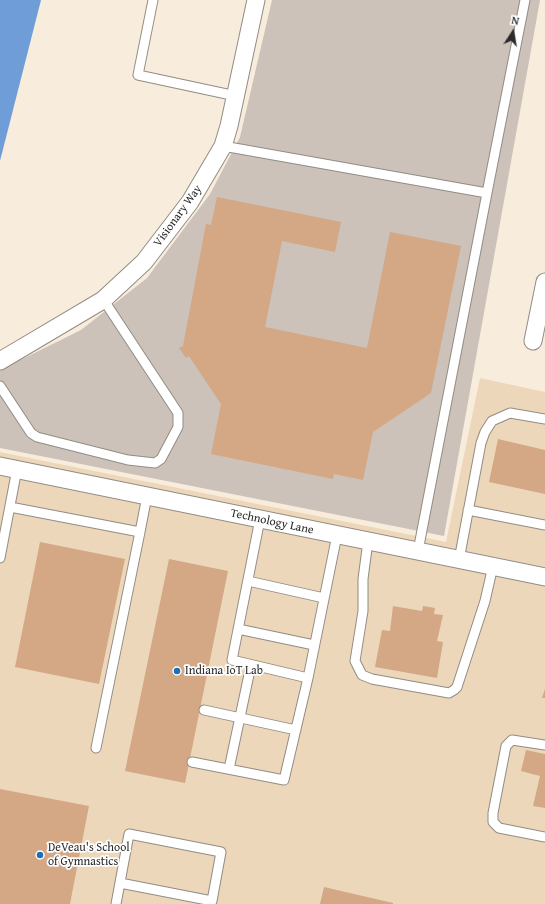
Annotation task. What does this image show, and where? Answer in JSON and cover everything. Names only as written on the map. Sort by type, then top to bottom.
[{"type":"street","name":"Visionary Way","points":[[0,361],[103,299],[144,262],[190,202],[223,146],[236,96],[256,0]]},
{"type":"street","points":[[533,341],[545,282]]},
{"type":"street","name":"Technology Lane","points":[[0,466],[545,577]]},
{"type":"lane","points":[[153,0],[138,75],[236,96]]},
{"type":"lane","points":[[418,551],[525,0]]},
{"type":"lane","points":[[223,146],[487,193]]},
{"type":"lane","points":[[0,386],[31,433],[37,437],[128,460],[151,463],[161,459],[178,427],[178,412],[103,299]]},
{"type":"lane","points":[[459,560],[481,443],[485,432],[492,421],[510,413],[545,419]]},
{"type":"lane","points":[[0,558],[17,469]]},
{"type":"lane","points":[[96,748],[148,496]]},
{"type":"lane","points":[[10,507],[140,532]]},
{"type":"lane","points":[[468,510],[545,525]]},
{"type":"lane","points":[[260,519],[232,660],[308,678]]},
{"type":"lane","points":[[192,762],[284,780],[308,678],[337,535]]},
{"type":"lane","points":[[368,541],[363,579],[363,611],[354,662],[362,675],[372,679],[449,693],[454,690],[457,687],[485,600],[492,566]]},
{"type":"lane","points":[[248,581],[324,598]]},
{"type":"lane","points":[[238,629],[314,645]]},
{"type":"lane","points":[[229,769],[251,665]]},
{"type":"lane","points":[[204,710],[296,730]]},
{"type":"lane","points":[[545,745],[521,740],[512,740],[506,746],[492,813],[493,822],[499,828],[545,837]]},
{"type":"lane","points":[[116,904],[129,834],[221,852],[212,901],[120,883]]},
{"type":"shaded area","points":[[272,0],[540,0],[444,536],[0,448],[0,370],[81,330],[147,278],[210,194],[240,137]]},
{"type":"shaded area","points":[[480,378],[545,392],[545,904],[0,904],[0,452],[446,542]]},
{"type":"water","points":[[0,0],[41,0],[0,161]]},
{"type":"building","points":[[217,197],[341,222],[335,252],[282,241],[265,327],[367,348],[390,232],[461,246],[431,393],[373,432],[363,480],[334,474],[333,479],[211,454],[221,404],[189,356],[186,358],[179,348],[183,346],[206,224],[211,225]]},
{"type":"building","points":[[498,439],[545,450],[545,494],[489,482]]},
{"type":"building","points":[[40,542],[125,559],[99,684],[15,667]]},
{"type":"building","points":[[169,559],[228,571],[185,783],[125,771]]},
{"type":"building","points":[[393,606],[422,611],[423,606],[435,608],[434,614],[443,615],[437,641],[443,642],[437,678],[375,667],[382,630],[390,631]]},
{"type":"building","points":[[545,689],[545,698],[542,698]]},
{"type":"building","points":[[526,750],[545,754],[545,808],[533,806],[540,776],[521,771]]},
{"type":"building","name":"DeVeau's School of Gymnastics","points":[[0,789],[89,806],[70,904],[0,904]]},
{"type":"building","points":[[324,887],[393,903],[393,904],[320,904]]},
{"type":"place","name":"Indiana IoT Lab","points":[[177,671]]},
{"type":"place","name":"DeVeau's School of Gymnastics","points":[[40,855]]}]
